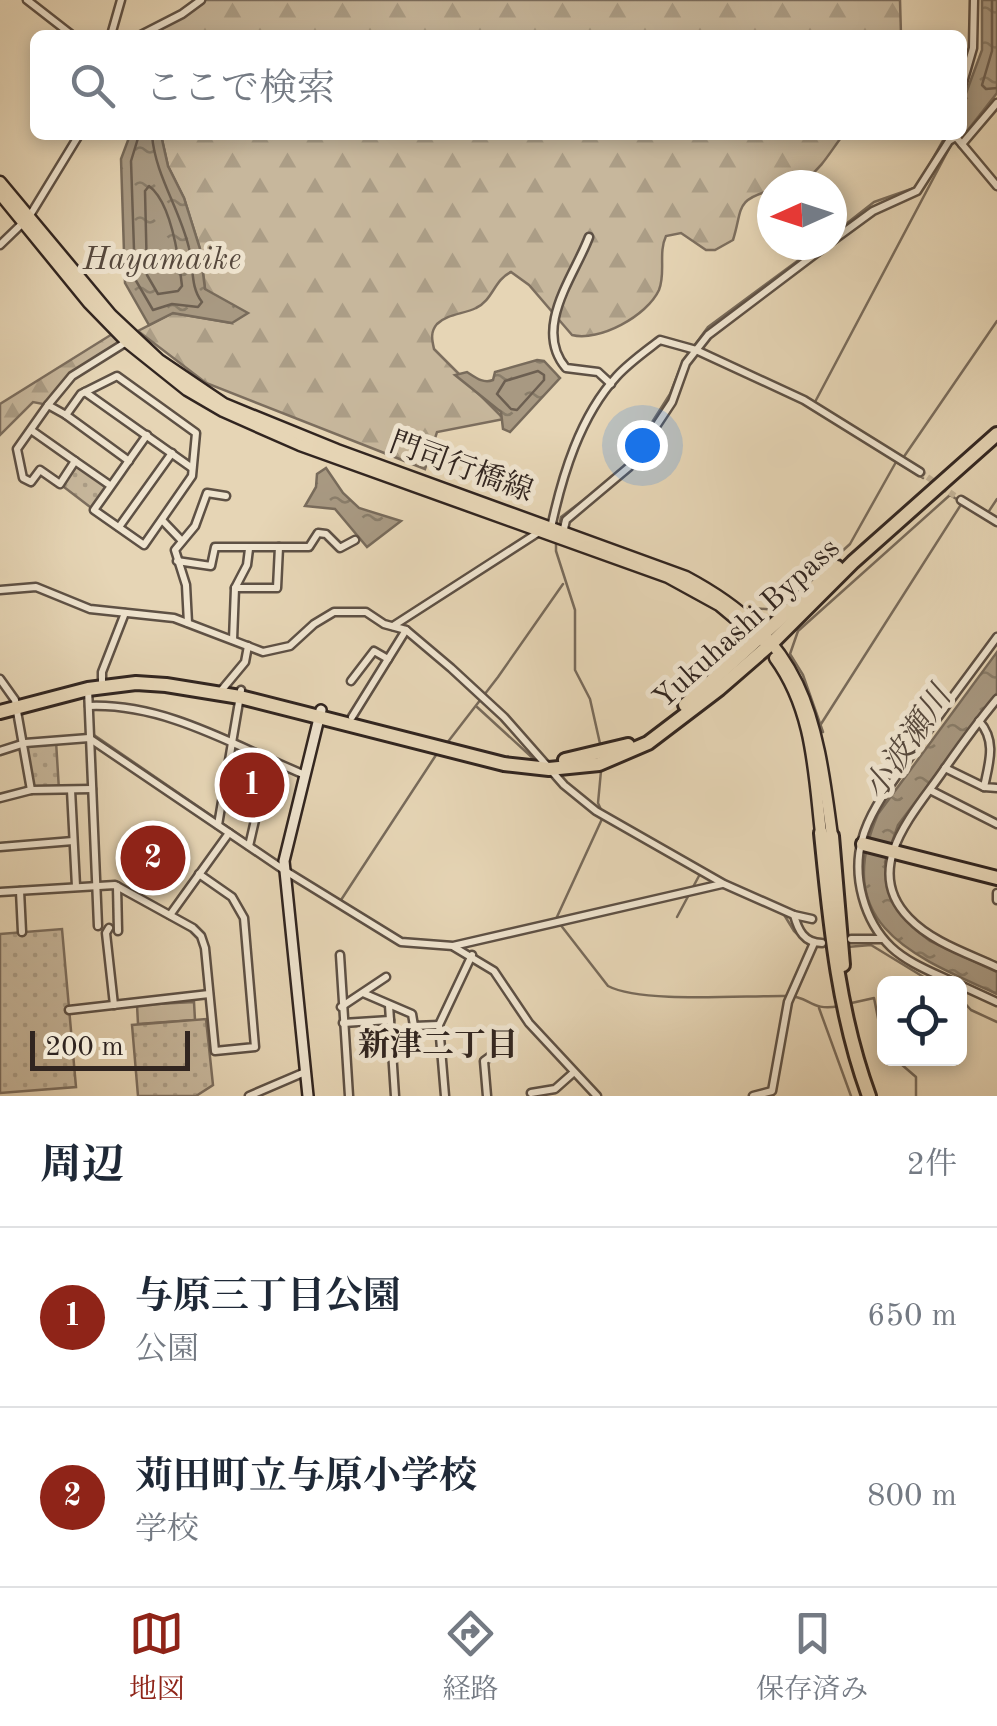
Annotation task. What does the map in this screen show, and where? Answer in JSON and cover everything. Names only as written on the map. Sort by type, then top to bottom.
[{"type":"highway","name":"Yukuhashi Bypass","points":[[766,640],[997,424]]},
{"type":"highway","name":"Yukuhashi Bypass","points":[[320,714],[504,764],[545,765],[628,744],[678,712],[766,640],[997,434]]},
{"type":"highway","points":[[7,706],[92,684],[136,684],[223,690],[320,714]]},
{"type":"highway","name":"Yukuhashi Bypass","points":[[320,714],[352,717],[545,765]]},
{"type":"highway","points":[[826,834],[834,952],[855,1058],[870,1096]]},
{"type":"highway","points":[[863,844],[997,878]]},
{"type":"main road","name":"門司行橋線","points":[[0,182],[26,220]]},
{"type":"main road","name":"門司行橋線","points":[[0,194],[130,339],[187,390],[300,445],[562,535],[691,588],[766,640],[794,674],[815,726],[823,759],[826,834]]},
{"type":"main road","points":[[308,1096],[284,870],[320,714]]},
{"type":"street","points":[[28,0],[66,30]]},
{"type":"street","points":[[112,30],[121,0]]},
{"type":"street","points":[[151,30],[200,0]]},
{"type":"street","points":[[967,70],[974,48],[974,0]]},
{"type":"street","points":[[967,131],[997,103]]},
{"type":"street","points":[[0,245],[26,220],[75,140]]},
{"type":"street","points":[[847,230],[873,211],[917,190],[949,140]]},
{"type":"street","points":[[959,140],[997,186]]},
{"type":"street","points":[[589,236],[562,293],[554,328],[555,348],[566,368],[598,372],[612,384]]},
{"type":"street","points":[[562,535],[566,520],[629,467],[672,402],[686,363],[708,335],[807,260]]},
{"type":"street","points":[[76,461],[60,484],[40,470],[31,482],[23,478],[17,449],[72,376],[130,339]]},
{"type":"street","points":[[393,626],[547,531],[579,438],[612,384],[660,340],[696,350],[812,404],[920,472]]},
{"type":"street","points":[[66,415],[85,392],[117,376],[196,433],[192,476],[144,545],[94,510],[146,435]]},
{"type":"street","points":[[85,392],[194,468]]},
{"type":"street","points":[[48,406],[129,461]]},
{"type":"street","points":[[31,430],[111,486]]},
{"type":"street","points":[[119,527],[172,453]]},
{"type":"street","points":[[188,624],[186,585],[175,550],[194,526],[207,493],[226,496]]},
{"type":"street","points":[[961,500],[997,522]]},
{"type":"street","points":[[162,520],[182,540]]},
{"type":"street","points":[[177,561],[210,566],[215,547],[309,548],[321,532],[340,548],[356,540]]},
{"type":"street","points":[[235,588],[278,588],[279,547]]},
{"type":"street","points":[[233,640],[235,588],[249,549]]},
{"type":"street","points":[[0,590],[36,587],[90,610],[174,618],[272,652],[290,646],[314,624],[340,610],[366,612],[406,630],[486,699],[545,765],[596,811],[724,884],[812,919]]},
{"type":"street","points":[[98,926],[88,706],[92,684],[102,672],[126,613]]},
{"type":"street","points":[[352,717],[406,630]]},
{"type":"street","points":[[941,976],[911,962],[884,940],[859,884],[860,854],[866,828],[882,797],[997,637]]},
{"type":"street","points":[[223,690],[244,662],[248,646]]},
{"type":"street","points":[[351,681],[374,651],[388,659]]},
{"type":"street","points":[[0,679],[7,706],[25,743],[31,790]]},
{"type":"street","points":[[218,825],[241,693]]},
{"type":"street","points":[[997,699],[899,832],[890,872],[899,906],[908,917],[926,932],[997,967]]},
{"type":"street","points":[[88,706],[122,705],[137,709],[232,742],[306,775]]},
{"type":"street","points":[[979,721],[994,750],[984,787]]},
{"type":"street","points":[[0,751],[25,743],[89,738],[284,870],[401,942],[453,946],[724,884]]},
{"type":"street","points":[[249,847],[269,760]]},
{"type":"street","points":[[946,768],[984,787],[997,788]]},
{"type":"street","points":[[0,798],[31,790],[92,788]]},
{"type":"street","points":[[71,790],[76,886]]},
{"type":"street","points":[[930,790],[997,824]]},
{"type":"street","points":[[170,915],[228,833]]},
{"type":"street","points":[[0,847],[73,842]]},
{"type":"street","points":[[0,892],[117,886],[170,915],[201,936],[215,1051],[256,1047],[244,918],[232,897],[198,874]]},
{"type":"street","points":[[117,886],[118,931]]},
{"type":"street","points":[[20,890],[22,932]]},
{"type":"street","points":[[753,1096],[772,1091],[788,1002],[818,943],[797,929],[794,915]]},
{"type":"street","points":[[109,928],[106,934],[114,1005]]},
{"type":"street","points":[[851,940],[884,940]]},
{"type":"street","points":[[453,946],[472,955],[502,980],[529,1024],[597,1096]]},
{"type":"street","points":[[340,955],[349,1096]]},
{"type":"street","points":[[445,1096],[439,1025],[472,955]]},
{"type":"street","points":[[341,1007],[386,977]]},
{"type":"street","points":[[967,988],[997,1002]]},
{"type":"street","points":[[363,993],[412,1014],[414,1026],[439,1025]]},
{"type":"street","points":[[69,1010],[210,994]]},
{"type":"street","points":[[389,1005],[396,1096]]},
{"type":"street","points":[[343,1024],[390,1020]]},
{"type":"street","points":[[487,1096],[484,1062],[502,1048]]},
{"type":"street","points":[[248,1096],[306,1072]]},
{"type":"street","points":[[531,1093],[557,1092],[573,1073]]},
{"type":"green space","points":[[203,0],[900,0],[901,30],[160,30]]},
{"type":"green space","points":[[162,140],[839,140],[816,170],[757,170],[757,195],[742,207],[733,240],[715,250],[706,250],[681,233],[666,236],[662,277],[653,300],[633,318],[608,331],[572,335],[529,285],[511,272],[482,304],[441,321],[432,333],[434,349],[504,419],[437,432],[425,469],[206,383],[138,331],[173,313],[231,323],[205,289],[200,249],[184,198],[168,166]]},
{"type":"green space","points":[[117,331],[127,342],[72,376],[48,405],[33,402],[0,435],[0,404]]},
{"type":"green space","points":[[75,461],[111,486],[94,510],[60,484]]},
{"type":"green space","points":[[56,741],[59,790],[31,790],[25,743]]},
{"type":"green space","points":[[62,929],[76,1087],[0,1093],[0,934]]},
{"type":"green space","points":[[194,1002],[195,1020],[138,1024],[137,1005]]},
{"type":"green space","points":[[206,1019],[213,1085],[196,1096],[138,1096],[132,1025]]},
{"type":"water","points":[[982,0],[997,0],[997,93],[967,131],[967,90],[982,50]]},
{"type":"water","name":"Hayamaike","points":[[128,140],[162,140],[200,249],[205,289],[248,313],[232,323],[173,313],[149,325],[125,283],[121,159]]},
{"type":"water","points":[[544,361],[560,378],[510,432],[503,429],[501,412],[455,375],[467,372],[489,381],[495,372]]},
{"type":"water","points":[[326,468],[359,508],[401,521],[367,547],[335,509],[305,506],[316,487],[317,474]]},
{"type":"water","points":[[997,652],[997,693],[898,825],[885,862],[896,907],[930,941],[997,972],[997,994],[910,950],[872,910],[865,884],[866,852],[878,814]]},
{"type":"waterway","points":[[923,176],[943,140]]},
{"type":"waterway","points":[[815,402],[952,143]]},
{"type":"waterway","points":[[847,223],[874,202],[914,188],[919,182]]},
{"type":"waterway","points":[[623,468],[670,394],[683,361],[708,327],[799,260]]},
{"type":"waterway","points":[[903,458],[997,321]]},
{"type":"waterway","points":[[752,608],[778,610],[850,544],[896,462],[923,478]]},
{"type":"waterway","points":[[559,527],[561,517],[598,489]]},
{"type":"waterway","points":[[823,732],[803,675],[790,654],[798,631],[950,495],[958,500]]},
{"type":"waterway","points":[[987,514],[997,499]]},
{"type":"waterway","points":[[821,724],[962,503]]},
{"type":"waterway","points":[[556,540],[575,610],[575,670],[590,699],[601,748]]},
{"type":"waterway","points":[[447,743],[563,584]]},
{"type":"waterway","points":[[477,707],[537,762]]},
{"type":"waterway","points":[[94,735],[215,818]]},
{"type":"waterway","points":[[341,900],[438,752]]},
{"type":"waterway","points":[[601,771],[598,803],[602,812]]},
{"type":"waterway","points":[[602,819],[556,919],[608,986],[645,995],[788,996],[822,1007],[839,1006]]},
{"type":"waterway","points":[[222,823],[281,864]]},
{"type":"waterway","points":[[288,868],[306,880]]},
{"type":"waterway","points":[[677,917],[700,874],[691,869]]},
{"type":"waterway","points":[[733,891],[776,910]]},
{"type":"waterway","points":[[783,913],[809,945]]},
{"type":"waterway","points":[[847,947],[871,945],[922,976]]},
{"type":"waterway","points":[[847,1004],[874,998],[877,1013]]},
{"type":"waterway","points":[[967,1006],[997,1022]]},
{"type":"waterway","points":[[819,1008],[851,1096]]},
{"type":"waterway","points":[[903,1066],[916,1077],[916,1096]]},
{"type":"tunnel","points":[[920,472],[961,500]]},
{"type":"place","name":"与原三丁目公園","points":[[252,785]]},
{"type":"place","name":"苅田町立与原小学校","points":[[153,858]]},
{"type":"district","name":"新津二丁目","points":[[438,1047]]},
{"type":"water label","name":"小波瀬川","points":[[909,744]]}]
